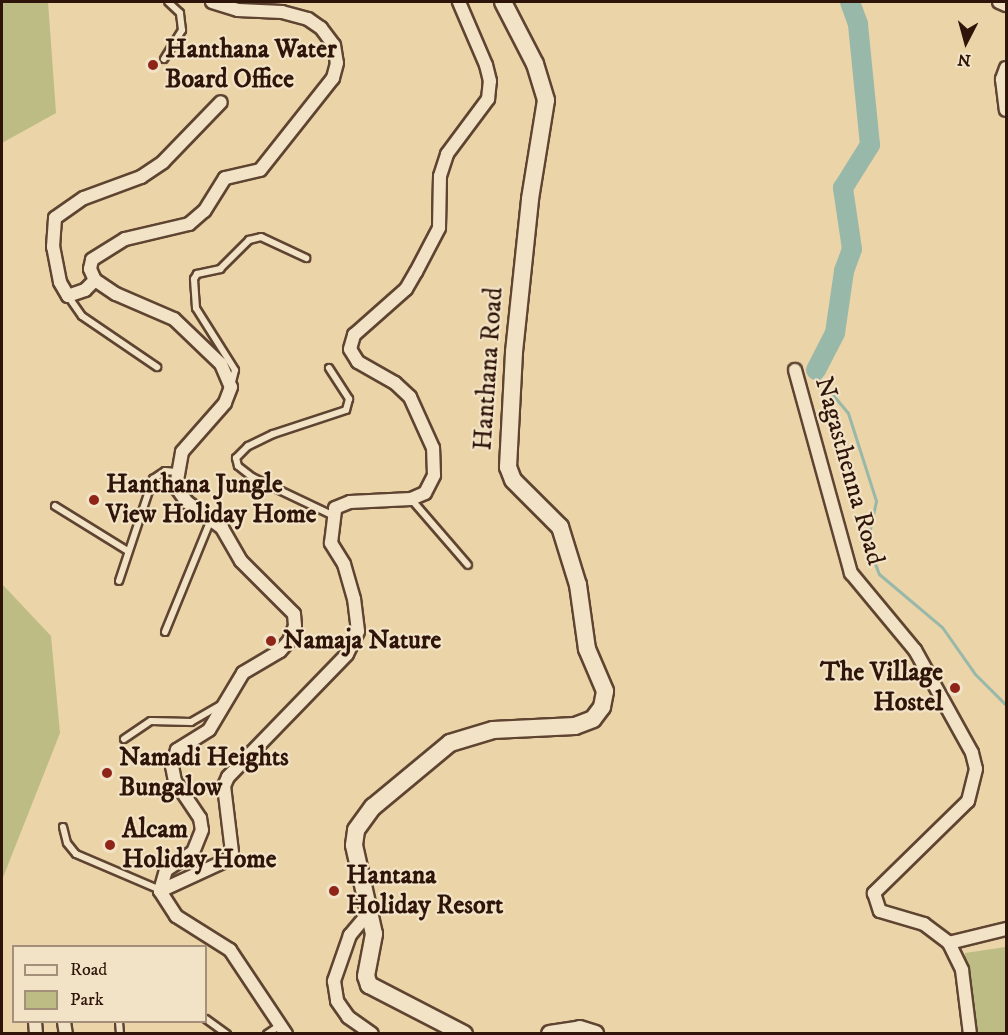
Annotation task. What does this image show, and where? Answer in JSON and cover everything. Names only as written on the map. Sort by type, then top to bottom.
[{"type":"street","points":[[212,2],[238,10],[282,12],[308,19],[321,28],[334,45],[337,63],[333,78],[260,170],[225,178],[204,211],[189,224],[125,239],[92,260],[90,269],[95,280],[116,294],[174,319],[221,364],[231,387],[225,403],[182,452],[176,472],[176,487],[187,502],[212,518],[241,561],[288,604],[295,626],[280,651],[243,673],[208,730],[177,750],[172,766],[175,781],[200,818],[202,830],[193,852],[166,870],[160,891],[176,916],[230,950],[282,1030]]},
{"type":"street","points":[[160,891],[227,860],[232,852],[224,786],[228,777],[347,654],[358,631],[356,609],[344,564],[331,543],[332,515],[335,508],[350,502],[411,499],[425,493],[434,475],[433,448],[410,397],[396,383],[358,362],[350,349],[354,335],[406,289],[416,272],[439,228],[440,176],[447,154],[488,99],[490,81],[486,65],[459,2]]},
{"type":"street","name":"Hanthana Road","points":[[464,1034],[369,985],[366,976],[374,934],[371,910],[354,845],[356,830],[373,807],[450,743],[493,730],[575,726],[598,713],[605,691],[587,649],[578,585],[560,527],[513,480],[508,467],[515,340],[546,100],[536,64],[503,2]]},
{"type":"street","points":[[999,2],[1006,5]]},
{"type":"street","points":[[1006,68],[1002,79],[1006,110]]},
{"type":"street","points":[[95,280],[85,290],[68,296],[60,282],[53,247],[56,218],[84,198],[141,177],[163,162],[221,102]]},
{"type":"street","name":"Nagasthenna Road","points":[[795,370],[851,573],[915,650],[972,753],[976,769],[968,801],[874,894],[880,911],[924,924],[950,943]]},
{"type":"street","points":[[371,910],[350,935],[334,981],[337,1000],[348,1017],[372,1034]]},
{"type":"street","points":[[970,1034],[962,970],[950,943],[1006,929]]},
{"type":"street","points":[[550,1034],[580,1029],[595,1034]]},
{"type":"lane","points":[[164,60],[182,30],[180,14],[168,2]]},
{"type":"lane","points":[[231,387],[235,370],[196,309],[194,279],[197,274],[220,269],[249,240],[261,237],[306,258]]},
{"type":"lane","points":[[68,296],[82,316],[157,367]]},
{"type":"lane","points":[[329,368],[349,399],[346,410],[273,434],[248,446],[236,458],[238,466],[252,477],[332,515]]},
{"type":"lane","points":[[118,581],[153,479],[165,471],[176,472]]},
{"type":"lane","points":[[411,499],[468,566]]},
{"type":"lane","points":[[55,506],[128,551]]},
{"type":"lane","points":[[165,632],[212,518]]},
{"type":"lane","points":[[124,739],[151,721],[191,722],[222,704]]},
{"type":"lane","points":[[63,827],[67,843],[76,854],[160,891]]},
{"type":"lane","points":[[207,1020],[228,1034]]},
{"type":"lane","points":[[267,1034],[282,1030]]},
{"type":"green space","points":[[2,2],[48,2],[56,113],[2,143]]},
{"type":"green space","points":[[2,584],[51,636],[60,733],[2,880]]},
{"type":"green space","points":[[1006,947],[1006,1033],[970,1033],[965,953]]},
{"type":"waterway","points":[[816,370],[835,333],[844,271],[852,249],[843,188],[870,145],[858,24],[850,2]]},
{"type":"waterway","points":[[817,376],[848,413],[876,501],[867,543],[879,574],[942,627],[975,674],[1006,705]]},
{"type":"place","name":"Hanthana Water Board Office","points":[[153,65]]},
{"type":"place","name":"Hanthana Jungle View Holiday Home","points":[[94,500]]},
{"type":"place","name":"Namaja Nature","points":[[271,641]]},
{"type":"place","name":"The Village Hostel","points":[[955,688]]},
{"type":"place","name":"Namadi Heights Bungalow","points":[[107,773]]},
{"type":"place","name":"Alcam Holiday Home","points":[[110,845]]},
{"type":"place","name":"Hantana Holiday Resort","points":[[334,891]]}]
